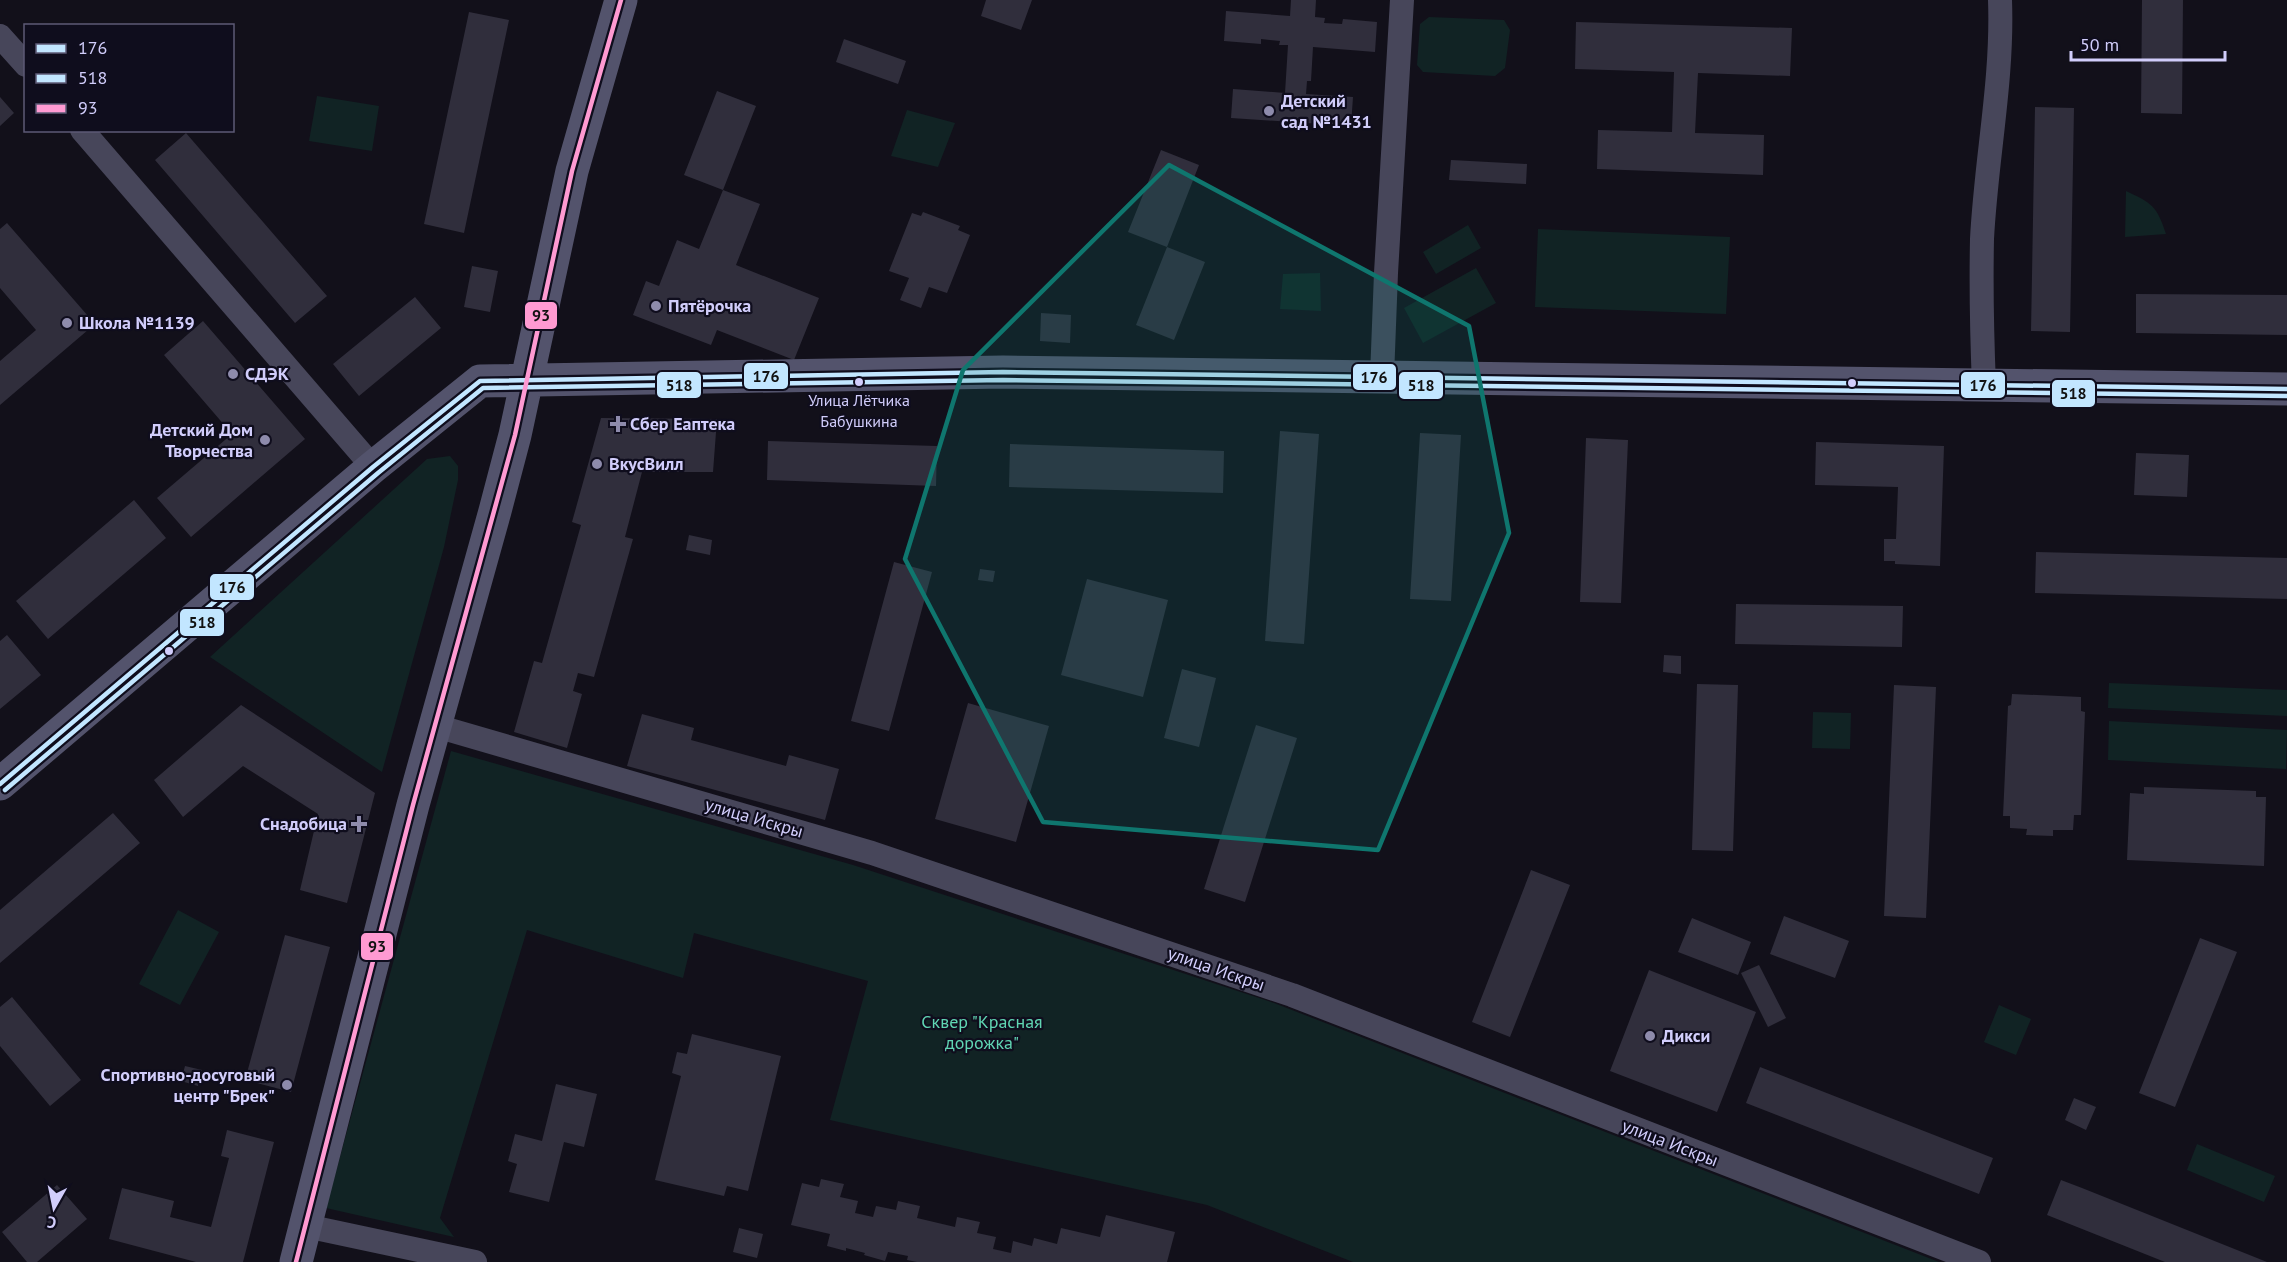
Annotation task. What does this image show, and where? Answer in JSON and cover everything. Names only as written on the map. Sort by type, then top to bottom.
[{"type":"street","points":[[296,1262],[413,805],[495,511],[527,378],[572,171],[621,0]]},
{"type":"street","points":[[1382,378],[1402,0]]},
{"type":"street","points":[[1984,386],[1982,238],[1991,139],[1999,83],[2000,0]]},
{"type":"street","points":[[0,36],[24,63]]},
{"type":"street","points":[[84,132],[373,467]]},
{"type":"street","points":[[0,784],[373,467],[480,381],[527,378],[1003,372],[2287,389]]},
{"type":"street","name":"улица Искры","points":[[436,726],[872,853],[1292,995],[1979,1262]]},
{"type":"street","points":[[306,1226],[475,1262]]},
{"type":"highlighted area","points":[[1169,165],[1469,326],[1509,533],[1378,850],[1043,822],[905,559],[963,370]]},
{"type":"green space","points":[[1429,17],[1504,20],[1510,30],[1505,68],[1495,76],[1423,72],[1417,65],[1420,24]]},
{"type":"green space","points":[[317,96],[379,106],[372,151],[309,141]]},
{"type":"green space","points":[[907,110],[955,123],[938,167],[891,156]]},
{"type":"green space","points":[[2126,191],[2148,202],[2160,217],[2166,234],[2125,237]]},
{"type":"green space","points":[[1468,225],[1481,248],[1436,274],[1423,252]]},
{"type":"green space","points":[[1538,229],[1730,237],[1726,314],[1535,307]]},
{"type":"green space","points":[[1476,268],[1496,303],[1423,343],[1404,308]]},
{"type":"green space","points":[[1320,273],[1321,311],[1280,309],[1283,274]]},
{"type":"green space","points":[[450,456],[458,466],[458,480],[444,547],[382,772],[210,657],[427,459]]},
{"type":"green space","points":[[2109,683],[2287,690],[2287,716],[2108,708]]},
{"type":"green space","points":[[1813,712],[1851,713],[1850,749],[1812,748]]},
{"type":"green space","points":[[2109,721],[2287,730],[2286,769],[2108,760]]},
{"type":"green space","name":"Сквер \"Красная дорожка\"","points":[[451,751],[853,865],[1274,1003],[1939,1262],[1353,1262],[1207,1205],[830,1120],[868,981],[694,933],[683,978],[527,930],[440,1218],[454,1237],[326,1208]]},
{"type":"green space","points":[[178,910],[219,932],[180,1005],[139,984]]},
{"type":"green space","points":[[1999,1005],[2031,1019],[2016,1055],[1984,1042]]},
{"type":"green space","points":[[2197,1144],[2275,1176],[2264,1202],[2187,1170]]},
{"type":"building","points":[[986,0],[1032,0],[1021,30],[981,16]]},
{"type":"building","points":[[1291,0],[1316,0],[1315,17],[1325,18],[1324,23],[1342,24],[1343,19],[1377,22],[1375,52],[1313,47],[1311,81],[1307,81],[1306,94],[1353,97],[1351,126],[1231,118],[1233,89],[1285,93],[1288,45],[1279,45],[1280,41],[1261,39],[1261,44],[1224,41],[1226,11],[1290,16]]},
{"type":"building","points":[[2142,0],[2183,0],[2182,114],[2141,113]]},
{"type":"building","points":[[469,12],[509,20],[464,233],[424,224]]},
{"type":"building","points":[[1576,22],[1792,28],[1790,76],[1698,73],[1695,133],[1764,135],[1763,175],[1597,169],[1598,130],[1672,132],[1674,72],[1575,69]]},
{"type":"building","points":[[844,39],[906,61],[898,84],[836,62]]},
{"type":"building","points":[[717,91],[756,106],[723,190],[684,175]]},
{"type":"building","points":[[0,97],[14,113],[0,126]]},
{"type":"building","points":[[2035,107],[2074,108],[2070,332],[2031,331]]},
{"type":"building","points":[[186,133],[327,296],[295,323],[155,160]]},
{"type":"building","points":[[1161,150],[1199,165],[1167,247],[1128,232]]},
{"type":"building","points":[[1451,160],[1527,164],[1526,184],[1449,180]]},
{"type":"building","points":[[723,190],[760,204],[736,265],[819,298],[794,360],[717,330],[711,345],[633,315],[646,281],[659,286],[677,240],[699,249]]},
{"type":"building","points":[[923,212],[960,226],[958,230],[970,235],[947,293],[929,287],[921,308],[900,300],[909,278],[889,271],[912,213],[921,216]]},
{"type":"building","points":[[7,223],[95,324],[0,405],[0,361],[36,330],[0,288],[0,229]]},
{"type":"building","points":[[1167,247],[1205,262],[1174,340],[1136,325]]},
{"type":"building","points":[[472,266],[498,271],[490,312],[464,307]]},
{"type":"building","points":[[2136,294],[2287,295],[2287,335],[2136,333]]},
{"type":"building","points":[[415,297],[441,328],[359,396],[333,364]]},
{"type":"building","points":[[1041,313],[1071,315],[1070,343],[1040,341]]},
{"type":"building","points":[[203,321],[305,439],[191,537],[157,498],[232,434],[164,355]]},
{"type":"building","points":[[601,418],[717,419],[713,472],[642,472],[625,537],[633,539],[594,677],[578,673],[573,691],[582,694],[567,748],[514,732],[534,661],[542,663],[581,525],[572,522]]},
{"type":"building","points":[[1280,431],[1319,434],[1304,644],[1265,641]]},
{"type":"building","points":[[1420,433],[1461,435],[1451,601],[1410,599]]},
{"type":"building","points":[[1586,438],[1628,440],[1621,603],[1580,602]]},
{"type":"building","points":[[768,441],[937,446],[936,486],[767,480]]},
{"type":"building","points":[[1816,442],[1944,446],[1940,566],[1895,564],[1895,561],[1884,561],[1884,539],[1896,539],[1898,487],[1815,485]]},
{"type":"building","points":[[1010,444],[1224,451],[1223,493],[1009,487]]},
{"type":"building","points":[[2136,453],[2189,455],[2187,497],[2134,495]]},
{"type":"building","points":[[134,500],[166,538],[48,639],[16,601]]},
{"type":"building","points":[[689,535],[712,540],[710,555],[686,550]]},
{"type":"building","points":[[2036,552],[2287,558],[2287,599],[2035,593]]},
{"type":"building","points":[[894,562],[932,572],[889,731],[851,721]]},
{"type":"building","points":[[980,569],[995,571],[993,582],[978,580]]},
{"type":"building","points":[[1087,579],[1168,600],[1143,697],[1061,675]]},
{"type":"building","points":[[1736,604],[1903,606],[1902,647],[1735,644]]},
{"type":"building","points":[[7,635],[41,675],[0,709],[0,641]]},
{"type":"building","points":[[1664,655],[1681,656],[1681,674],[1663,672]]},
{"type":"building","points":[[1182,669],[1216,678],[1199,747],[1164,738]]},
{"type":"building","points":[[1697,684],[1738,685],[1733,851],[1692,850]]},
{"type":"building","points":[[1894,685],[1936,687],[1926,918],[1884,916]]},
{"type":"building","points":[[2012,694],[2081,697],[2081,711],[2085,712],[2081,815],[2074,815],[2073,830],[2053,830],[2053,836],[2026,835],[2027,829],[2010,828],[2010,816],[2003,816],[2008,706],[2011,705]]},
{"type":"building","points":[[968,703],[1049,726],[1016,842],[935,819]]},
{"type":"building","points":[[241,705],[375,793],[347,903],[300,890],[318,814],[243,766],[183,817],[154,780]]},
{"type":"building","points":[[642,714],[694,728],[691,740],[786,766],[789,755],[839,769],[825,820],[627,766]]},
{"type":"building","points":[[1256,725],[1297,738],[1245,902],[1204,889]]},
{"type":"building","points":[[2144,787],[2256,791],[2256,797],[2266,797],[2264,866],[2127,860],[2130,793],[2144,794]]},
{"type":"building","points":[[113,813],[140,843],[0,963],[0,910]]},
{"type":"building","points":[[1531,870],[1570,885],[1510,1037],[1472,1022]]},
{"type":"building","points":[[1784,916],[1849,941],[1835,978],[1770,954]]},
{"type":"building","points":[[1692,918],[1751,942],[1738,975],[1678,952]]},
{"type":"building","points":[[285,935],[330,947],[291,1092],[245,1080]]},
{"type":"building","points":[[2200,938],[2237,952],[2175,1107],[2139,1093]]},
{"type":"building","points":[[1759,965],[1786,1018],[1768,1027],[1741,973]]},
{"type":"building","points":[[1649,970],[1756,1012],[1717,1112],[1610,1071]]},
{"type":"building","points":[[12,997],[81,1080],[50,1106],[0,1046],[0,1007]]},
{"type":"building","points":[[692,1034],[781,1056],[748,1191],[727,1186],[724,1196],[655,1180],[681,1076],[672,1073],[677,1052],[687,1054]]},
{"type":"building","points":[[185,1066],[202,1070],[198,1086],[181,1081]]},
{"type":"building","points":[[1760,1067],[1993,1158],[1979,1194],[1746,1103]]},
{"type":"building","points":[[556,1084],[597,1094],[584,1147],[564,1142],[549,1202],[509,1192],[517,1164],[508,1161],[515,1134],[542,1141]]},
{"type":"building","points":[[2074,1098],[2096,1107],[2086,1130],[2065,1120]]},
{"type":"building","points":[[227,1130],[274,1142],[243,1262],[196,1262],[109,1239],[122,1188],[174,1201],[170,1217],[211,1227],[229,1158],[221,1156]]},
{"type":"building","points":[[821,1179],[844,1184],[840,1197],[858,1201],[855,1213],[873,1217],[876,1206],[896,1210],[898,1201],[920,1206],[917,1218],[955,1227],[957,1217],[980,1222],[977,1233],[996,1237],[993,1249],[1011,1253],[1013,1241],[1032,1246],[1034,1238],[1057,1244],[1061,1228],[1100,1237],[1106,1215],[1175,1232],[1167,1262],[917,1262],[907,1260],[908,1256],[888,1252],[885,1261],[846,1248],[846,1251],[827,1246],[830,1234],[791,1225],[802,1183],[819,1187]]},
{"type":"building","points":[[2061,1180],[2267,1262],[2165,1262],[2047,1215]]},
{"type":"building","points":[[57,1185],[87,1219],[37,1262],[27,1262],[2,1232]]},
{"type":"building","points":[[739,1228],[763,1234],[757,1258],[733,1252]]},
{"type":"transit line","name":"93","points":[[296,1262],[413,805],[515,435],[572,171],[621,0]]},
{"type":"transit line","name":"176","points":[[0,784],[373,467],[480,381],[1003,372],[2287,389]]},
{"type":"transit line","name":"518","points":[[5,790],[378,473],[483,388],[1003,380],[2287,396]]},
{"type":"place","name":"Детский сад №1431","points":[[1269,111]]},
{"type":"place","name":"Пятёрочка","points":[[656,306]]},
{"type":"place","name":"Школа №1139","points":[[67,323]]},
{"type":"place","name":"СДЭК","points":[[233,374]]},
{"type":"place","name":"Улица Лётчика Бабушкина","points":[[859,382]]},
{"type":"place","name":"Сбер Еаптека","points":[[618,424]]},
{"type":"place","name":"Детский Дом Творчества","points":[[265,440]]},
{"type":"place","name":"ВкусВилл","points":[[597,464]]},
{"type":"place","name":"Снадобица","points":[[359,824]]},
{"type":"place","name":"Дикси","points":[[1650,1036]]},
{"type":"place","name":"Спортивно-досуговый центр \"Брек\"","points":[[287,1085]]}]
